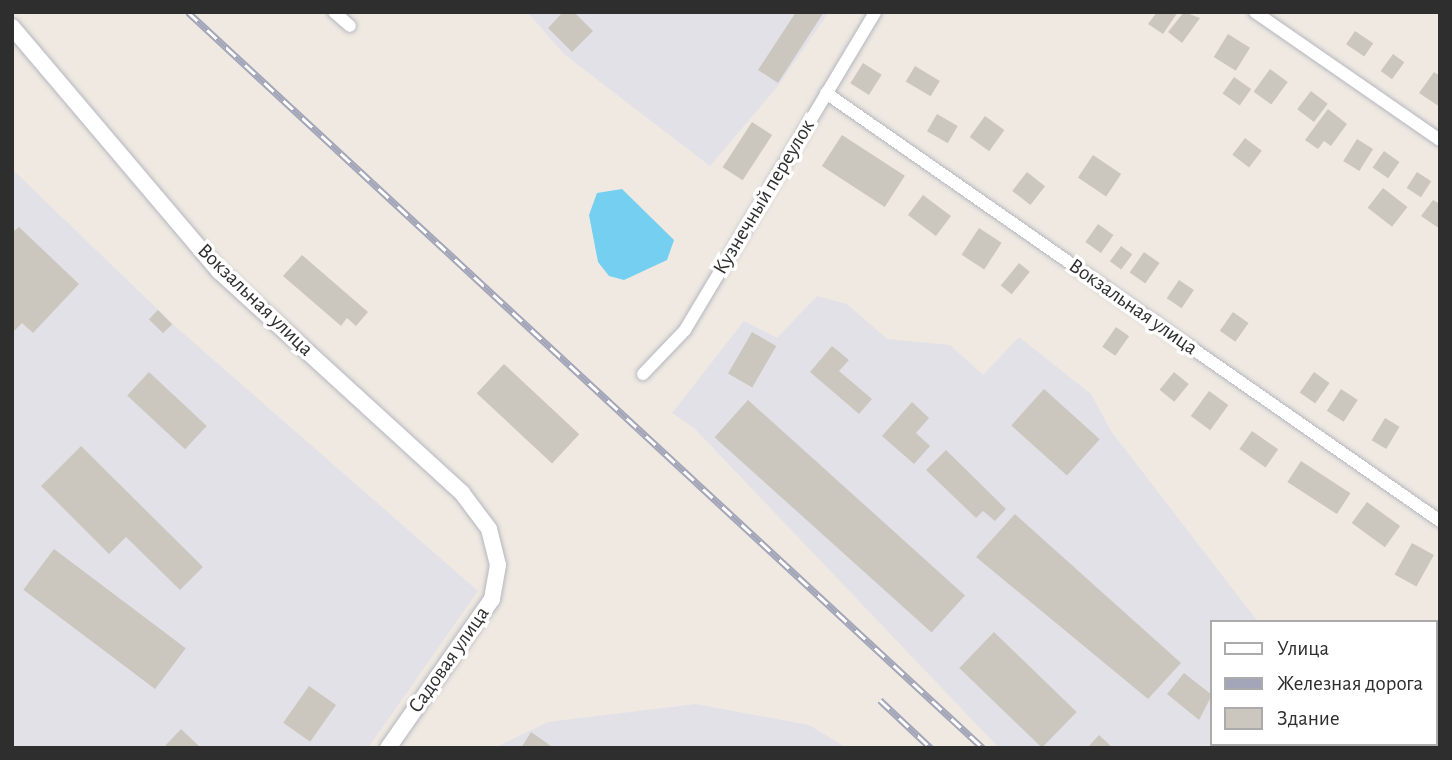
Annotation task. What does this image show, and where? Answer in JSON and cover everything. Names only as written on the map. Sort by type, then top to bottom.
[{"type":"street","points":[[334,12],[350,26]]},
{"type":"street","name":"Кузнечный переулок","points":[[643,374],[685,330],[875,12]]},
{"type":"street","points":[[1255,12],[1440,140]]},
{"type":"street","name":"Вокзальная улица","points":[[12,27],[219,271],[462,493]]},
{"type":"street","name":"Вокзальная улица","points":[[826,93],[1440,521]]},
{"type":"street","name":"Садовая улица","points":[[388,748],[492,598],[498,565],[489,529],[462,493]]},
{"type":"shaded area","points":[[527,12],[829,12],[778,86],[710,166],[565,55]]},
{"type":"shaded area","points":[[12,169],[176,327],[478,591],[368,748],[12,748]]},
{"type":"shaded area","points":[[817,296],[847,304],[887,339],[950,345],[983,375],[1019,337],[1091,394],[1111,431],[1256,620],[1210,620],[1210,746],[1415,748],[999,748],[694,428],[672,413],[744,321],[777,338]]},
{"type":"shaded area","points":[[696,704],[809,725],[847,748],[494,748],[548,722]]},
{"type":"water","points":[[622,189],[674,240],[667,260],[624,280],[609,276],[598,262],[589,215],[597,193]]},
{"type":"building","points":[[563,12],[574,12],[593,31],[572,52],[548,28]]},
{"type":"building","points":[[796,12],[824,12],[778,83],[758,70]]},
{"type":"building","points":[[1157,12],[1178,12],[1163,34],[1148,24]]},
{"type":"building","points":[[1184,12],[1200,18],[1182,43],[1168,32]]},
{"type":"building","points":[[1355,31],[1373,43],[1364,57],[1346,44]]},
{"type":"building","points":[[1228,34],[1250,48],[1236,71],[1214,57]]},
{"type":"building","points":[[1393,54],[1404,62],[1392,79],[1381,71]]},
{"type":"building","points":[[863,63],[882,75],[869,95],[850,83]]},
{"type":"building","points":[[915,66],[940,81],[931,96],[906,81]]},
{"type":"building","points":[[1270,69],[1288,82],[1271,105],[1254,92]]},
{"type":"building","points":[[1434,72],[1440,76],[1440,107],[1419,93]]},
{"type":"building","points":[[1234,77],[1251,89],[1240,105],[1223,93]]},
{"type":"building","points":[[1311,91],[1328,104],[1314,122],[1297,109]]},
{"type":"building","points":[[1328,109],[1347,124],[1331,146],[1324,141],[1318,149],[1305,140]]},
{"type":"building","points":[[937,114],[958,126],[948,143],[927,131]]},
{"type":"building","points":[[985,116],[1004,130],[989,151],[970,137]]},
{"type":"building","points":[[752,122],[772,135],[743,180],[723,167]]},
{"type":"building","points":[[842,135],[905,176],[885,207],[822,166]]},
{"type":"building","points":[[1245,138],[1262,151],[1249,167],[1232,155]]},
{"type":"building","points":[[1357,139],[1373,149],[1359,171],[1343,161]]},
{"type":"building","points":[[1384,151],[1400,162],[1388,178],[1373,167]]},
{"type":"building","points":[[1093,155],[1121,174],[1106,196],[1078,177]]},
{"type":"building","points":[[1027,172],[1045,186],[1030,205],[1012,191]]},
{"type":"building","points":[[1417,172],[1431,181],[1421,197],[1407,188]]},
{"type":"building","points":[[1383,188],[1407,207],[1392,227],[1368,208]]},
{"type":"building","points":[[923,195],[951,216],[936,236],[908,215]]},
{"type":"building","points":[[1433,200],[1440,204],[1440,229],[1421,216]]},
{"type":"building","points":[[1098,224],[1114,235],[1101,253],[1085,242]]},
{"type":"building","points":[[19,227],[79,284],[33,333],[22,323],[12,333],[12,233]]},
{"type":"building","points":[[979,228],[1002,243],[984,270],[962,255]]},
{"type":"building","points":[[1121,246],[1132,254],[1121,270],[1110,261]]},
{"type":"building","points":[[1144,252],[1160,263],[1145,283],[1130,272]]},
{"type":"building","points":[[302,255],[368,312],[356,326],[347,318],[341,326],[283,276]]},
{"type":"building","points":[[1019,263],[1030,272],[1012,294],[1001,286]]},
{"type":"building","points":[[1179,280],[1194,290],[1182,308],[1167,298]]},
{"type":"building","points":[[158,310],[172,324],[163,333],[149,319]]},
{"type":"building","points":[[1233,312],[1249,323],[1235,342],[1220,331]]},
{"type":"building","points":[[1116,327],[1129,336],[1115,356],[1102,347]]},
{"type":"building","points":[[752,332],[776,346],[752,388],[728,374]]},
{"type":"building","points":[[832,346],[849,360],[839,371],[872,399],[859,414],[810,372]]},
{"type":"building","points":[[504,364],[579,434],[552,463],[477,393]]},
{"type":"building","points":[[149,372],[207,426],[185,449],[127,395]]},
{"type":"building","points":[[1174,372],[1189,384],[1174,402],[1160,390]]},
{"type":"building","points":[[1314,372],[1330,383],[1315,403],[1300,392]]},
{"type":"building","points":[[1044,389],[1100,439],[1067,476],[1011,425]]},
{"type":"building","points":[[1341,389],[1358,400],[1344,422],[1327,411]]},
{"type":"building","points":[[1209,391],[1228,405],[1210,430],[1191,416]]},
{"type":"building","points":[[748,400],[965,595],[932,633],[715,437]]},
{"type":"building","points":[[912,402],[929,418],[916,433],[930,446],[914,464],[882,436]]},
{"type":"building","points":[[1385,418],[1400,427],[1386,449],[1372,440]]},
{"type":"building","points":[[1252,431],[1278,449],[1266,467],[1239,449]]},
{"type":"building","points":[[81,446],[203,567],[180,590],[126,537],[109,554],[41,486]]},
{"type":"building","points":[[946,450],[1006,509],[995,521],[983,511],[976,518],[926,470]]},
{"type":"building","points":[[1301,461],[1350,493],[1337,514],[1287,482]]},
{"type":"building","points":[[1367,502],[1400,526],[1385,547],[1352,523]]},
{"type":"building","points":[[1015,514],[1181,663],[1148,699],[976,557]]},
{"type":"building","points":[[1412,543],[1434,555],[1416,587],[1395,574]]},
{"type":"building","points":[[54,549],[186,648],[155,689],[23,590]]},
{"type":"building","points":[[994,632],[1077,712],[1042,748],[959,668]]},
{"type":"building","points":[[1184,673],[1210,693],[1210,699],[1199,720],[1167,694]]},
{"type":"building","points":[[309,686],[336,705],[310,742],[283,723]]},
{"type":"building","points":[[181,729],[201,748],[163,748]]},
{"type":"building","points":[[531,732],[554,748],[521,748]]},
{"type":"building","points":[[1099,735],[1113,748],[1087,748]]},
{"type":"building","points":[[1338,746],[1384,746],[1385,748]]},
{"type":"railway","points":[[188,12],[983,748]]},
{"type":"railway","points":[[880,700],[931,748]]}]
